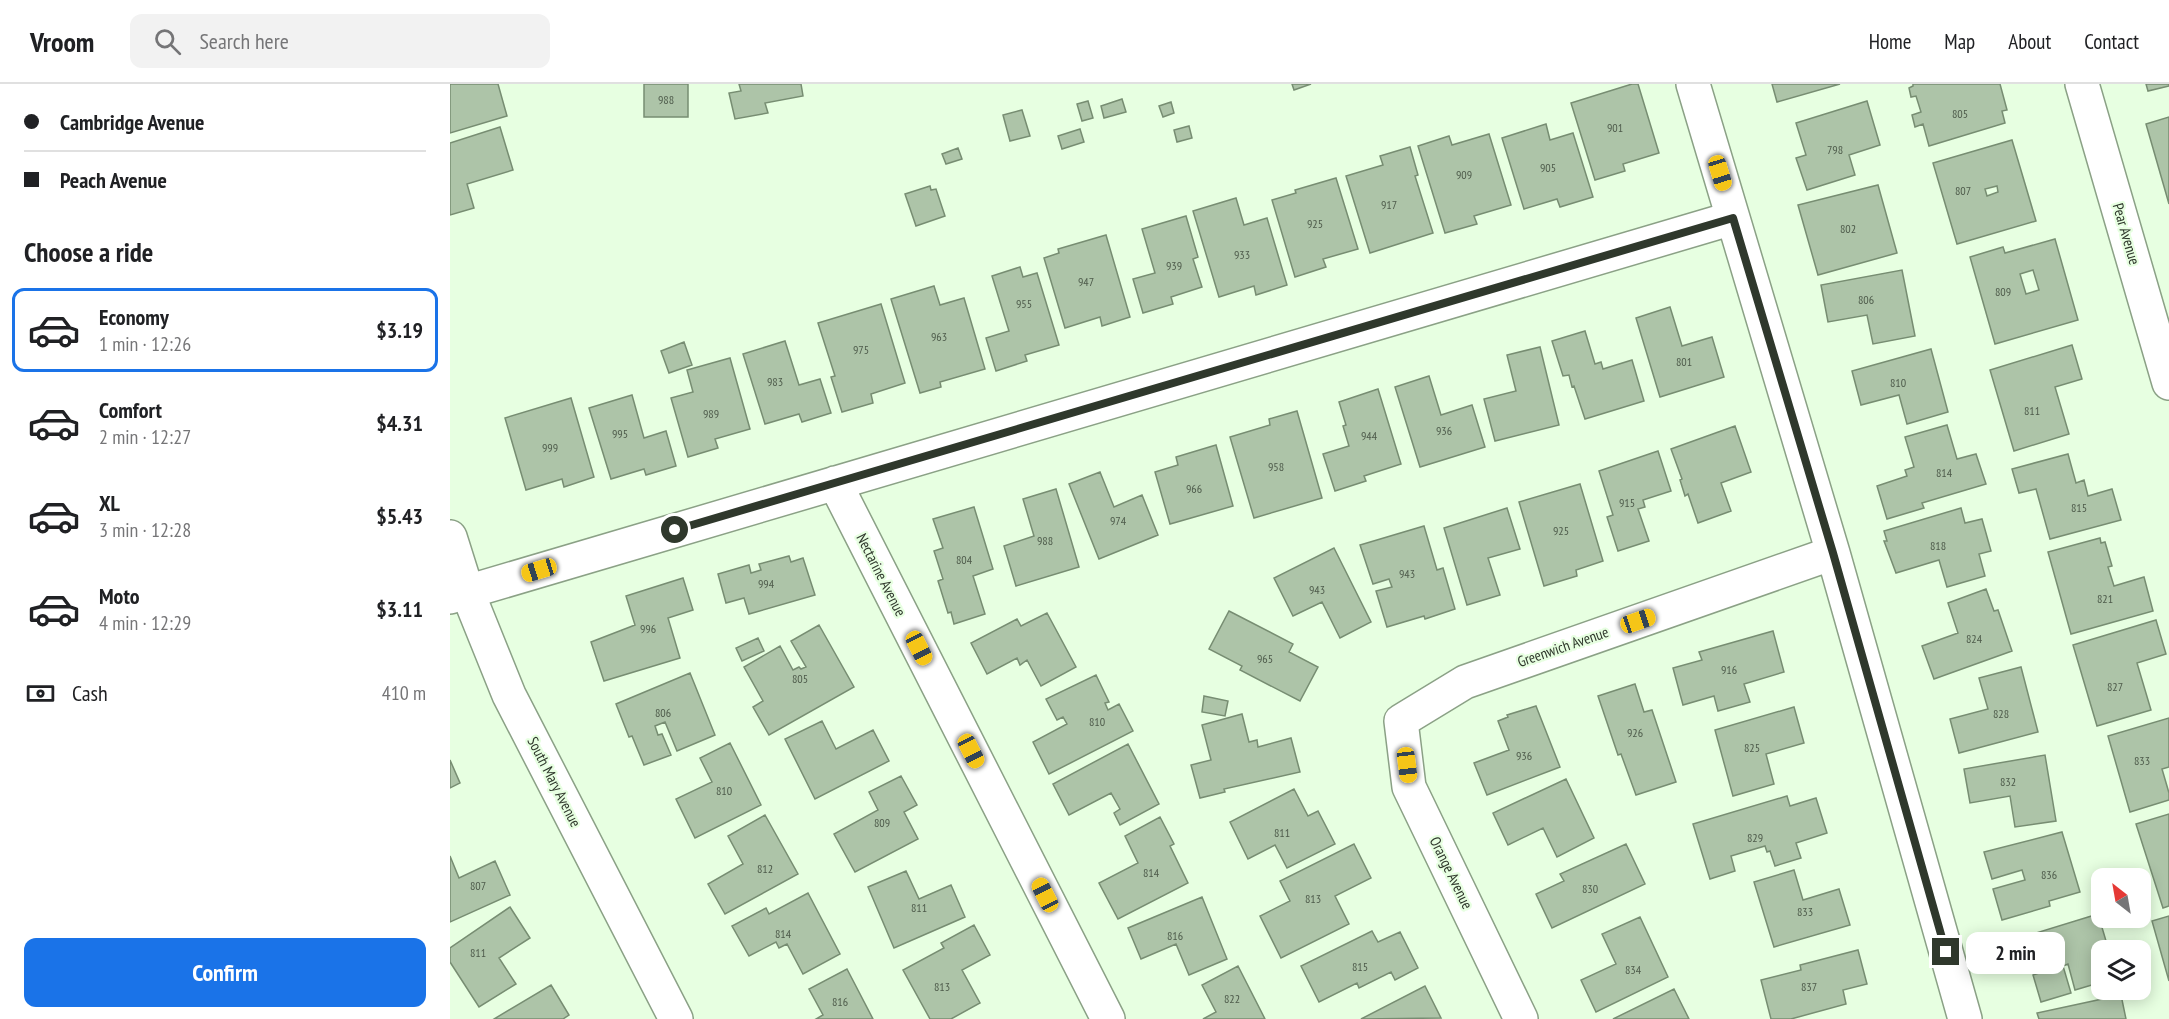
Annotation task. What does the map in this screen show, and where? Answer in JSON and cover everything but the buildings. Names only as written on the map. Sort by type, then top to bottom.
[{"type":"street","points":[[1693,84],[1833,553],[1965,1019]]},
{"type":"street","name":"Pear Avenue","points":[[2082,84],[2169,383]]},
{"type":"street","points":[[458,594],[1733,218]]},
{"type":"street","name":"Nectarine Avenue","points":[[835,483],[1108,1019]]},
{"type":"street","name":"South Mary Avenue","points":[[450,537],[458,594],[676,1019]]},
{"type":"street","name":"Greenwich Avenue","points":[[1401,721],[1465,682],[1833,553]]},
{"type":"street","name":"Orange Avenue","points":[[1401,721],[1409,788],[1521,1019]]},
{"type":"route","points":[[675,530],[1733,218],[1833,553],[1946,952]]}]
